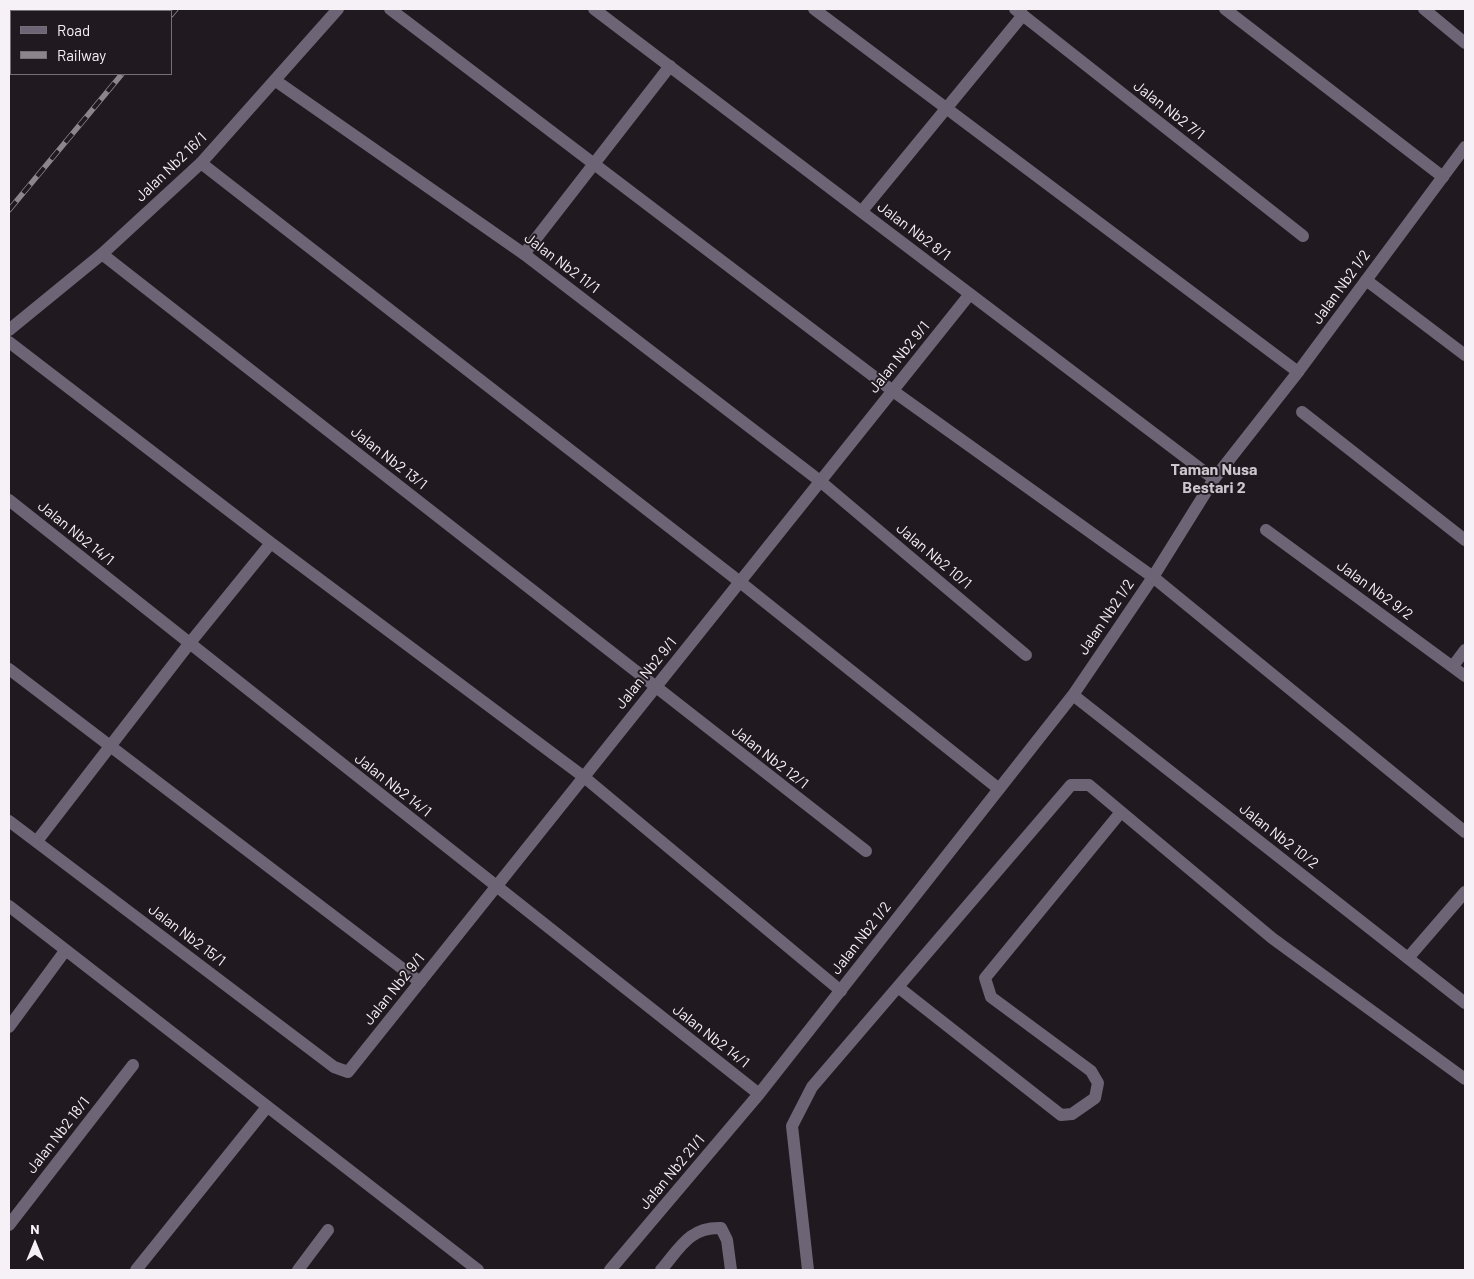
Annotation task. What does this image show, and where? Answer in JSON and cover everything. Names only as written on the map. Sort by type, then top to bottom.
[{"type":"street","name":"Jalan Nb2 16/1","points":[[9,330],[102,254],[201,163],[276,81],[338,9]]},
{"type":"street","points":[[390,9],[594,162],[892,391],[1153,577],[1465,832]]},
{"type":"street","name":"Jalan Nb2 8/1","points":[[594,9],[1214,479]]},
{"type":"street","points":[[814,9],[1298,372]]},
{"type":"street","points":[[1225,9],[1443,177]]},
{"type":"street","points":[[1424,9],[1465,42]]},
{"type":"street","points":[[862,211],[947,109],[1022,11]]},
{"type":"street","name":"Jalan Nb2 7/1","points":[[1022,11],[1303,236]]},
{"type":"street","points":[[9,37],[10,33]]},
{"type":"street","points":[[524,254],[670,66]]},
{"type":"street","name":"Jalan Nb2 11/1","points":[[276,81],[524,254],[820,481]]},
{"type":"street","name":"Jalan Nb2 1/2","points":[[759,1094],[1073,696],[1153,577],[1214,479],[1298,372],[1465,147]]},
{"type":"street","points":[[201,163],[740,582],[999,790]]},
{"type":"street","name":"Jalan Nb2 13/1","points":[[102,254],[655,688]]},
{"type":"street","points":[[1366,280],[1465,355]]},
{"type":"street","name":"Jalan Nb2 9/1","points":[[348,1072],[970,294]]},
{"type":"street","points":[[9,342],[271,543],[584,777],[841,991]]},
{"type":"street","points":[[1302,412],[1465,540]]},
{"type":"street","name":"Jalan Nb2 10/1","points":[[820,481],[1026,655]]},
{"type":"street","name":"Jalan Nb2 14/1","points":[[9,500],[496,888],[759,1094]]},
{"type":"street","name":"Jalan Nb2 9/2","points":[[1266,530],[1465,676]]},
{"type":"street","points":[[37,842],[189,644],[271,543]]},
{"type":"street","points":[[1453,666],[1465,650]]},
{"type":"street","points":[[9,669],[420,982]]},
{"type":"street","name":"Jalan Nb2 12/1","points":[[655,688],[866,851]]},
{"type":"street","name":"Jalan Nb2 10/2","points":[[1073,696],[1465,1002]]},
{"type":"street","points":[[808,1270],[792,1126],[812,1087],[1071,785],[1089,785],[1272,938],[1465,1079]]},
{"type":"street","points":[[898,987],[1062,1115],[1072,1114],[1095,1098],[1098,1083],[1091,1071],[991,997],[985,978],[1121,812]]},
{"type":"street","name":"Jalan Nb2 15/1","points":[[9,821],[334,1067],[348,1072]]},
{"type":"street","points":[[1408,958],[1465,892]]},
{"type":"street","points":[[9,906],[267,1107],[463,1266],[478,1270]]},
{"type":"street","points":[[9,1028],[65,950]]},
{"type":"street","name":"Jalan Nb2 18/1","points":[[9,1225],[133,1065]]},
{"type":"street","name":"Jalan Nb2 21/1","points":[[610,1270],[759,1094]]},
{"type":"street","points":[[136,1270],[267,1107]]},
{"type":"street","points":[[661,1270],[690,1235],[707,1228],[721,1228],[727,1240],[731,1270]]},
{"type":"street","points":[[298,1270],[328,1230]]},
{"type":"railway","points":[[172,14],[176,9]]},
{"type":"railway","points":[[9,210],[121,75]]},
{"type":"district","name":"Taman Nusa Bestari 2","points":[[1214,479]]}]
